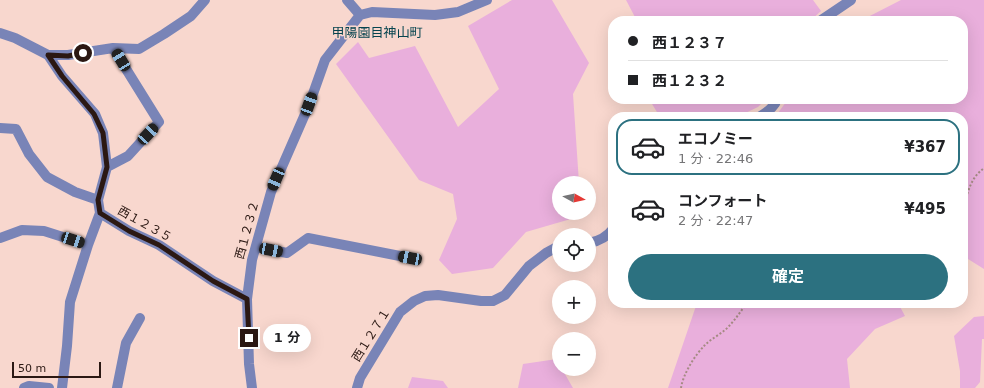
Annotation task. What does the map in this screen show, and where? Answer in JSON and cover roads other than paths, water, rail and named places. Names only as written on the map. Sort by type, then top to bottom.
[{"type":"street","points":[[0,33],[15,38],[48,55],[68,56],[113,48],[139,49],[191,16],[205,0]]},
{"type":"street","points":[[347,0],[360,15],[372,12],[435,15],[458,12],[487,0]]},
{"type":"street","points":[[827,16],[851,0]]},
{"type":"street","name":"西１２３２","points":[[252,388],[249,364],[247,299],[252,260],[271,192],[309,104],[325,60],[360,15]]},
{"type":"street","points":[[107,167],[128,156],[158,122],[113,48]]},
{"type":"street","name":"西１２３５","points":[[48,55],[62,76],[94,114],[103,133],[107,167],[98,200],[100,213],[129,231],[159,245],[213,281],[247,299]]},
{"type":"street","points":[[767,112],[775,104]]},
{"type":"street","points":[[0,128],[16,129],[29,154],[47,177],[75,192],[98,200]]},
{"type":"street","points":[[62,388],[70,302],[100,213]]},
{"type":"street","points":[[0,238],[22,230],[44,231],[88,245]]},
{"type":"street","points":[[596,241],[608,235]]},
{"type":"street","points":[[256,247],[287,253],[308,238],[410,258]]},
{"type":"street","name":"西１２７１","points":[[357,388],[360,378],[400,312],[414,301],[425,296],[438,295],[481,301],[494,300],[505,295],[529,266],[552,250]]},
{"type":"street","points":[[116,388],[126,343],[140,318]]},
{"type":"street","points":[[24,388],[29,386],[49,388]]},
{"type":"district","name":"甲陽園目神山町","points":[[377,32]]}]
